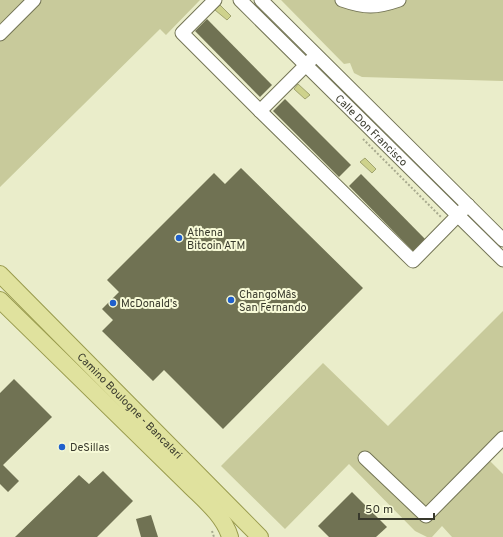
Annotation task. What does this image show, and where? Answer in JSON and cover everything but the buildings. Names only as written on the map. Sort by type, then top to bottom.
[{"type":"main road","name":"Camino Boulogne - Bancalari","points":[[0,274],[260,537]]},
{"type":"main road","name":"Camino Boulogne - Bancalari","points":[[0,300],[194,490],[222,519],[230,537]]},
{"type":"street","points":[[0,34],[34,0]]},
{"type":"street","points":[[215,0],[182,33],[413,261],[468,205]]},
{"type":"street","name":"Calle Don Francisco","points":[[240,0],[503,260]]},
{"type":"street","name":"Calle Don Francisco","points":[[261,0],[503,240]]},
{"type":"street","points":[[342,0],[358,5],[372,7],[399,0]]},
{"type":"street","points":[[260,111],[316,55]]},
{"type":"street","points":[[365,458],[426,516],[503,438]]},
{"type":"shaded area","points":[[0,0],[200,0],[166,35],[160,29],[0,187]]},
{"type":"shaded area","points":[[281,0],[503,0],[503,81],[362,77],[354,73],[350,63],[344,64]]},
{"type":"shaded area","points":[[220,5],[231,16],[227,20],[215,10]]},
{"type":"shaded area","points":[[298,84],[310,95],[305,99],[294,89]]},
{"type":"shaded area","points":[[365,158],[376,169],[372,173],[360,162]]},
{"type":"shaded area","points":[[503,311],[503,447],[489,460],[503,474],[503,537],[452,537],[442,526],[432,537],[427,537],[415,531],[349,464],[285,529],[221,466],[323,363],[388,426]]},
{"type":"place","name":"Athena Bitcoin ATM","points":[[179,238]]},
{"type":"place","name":"ChangoMâs San Fernando","points":[[231,300]]},
{"type":"place","name":"McDonald's","points":[[113,303]]},
{"type":"place","name":"DeSillas","points":[[62,447]]}]
